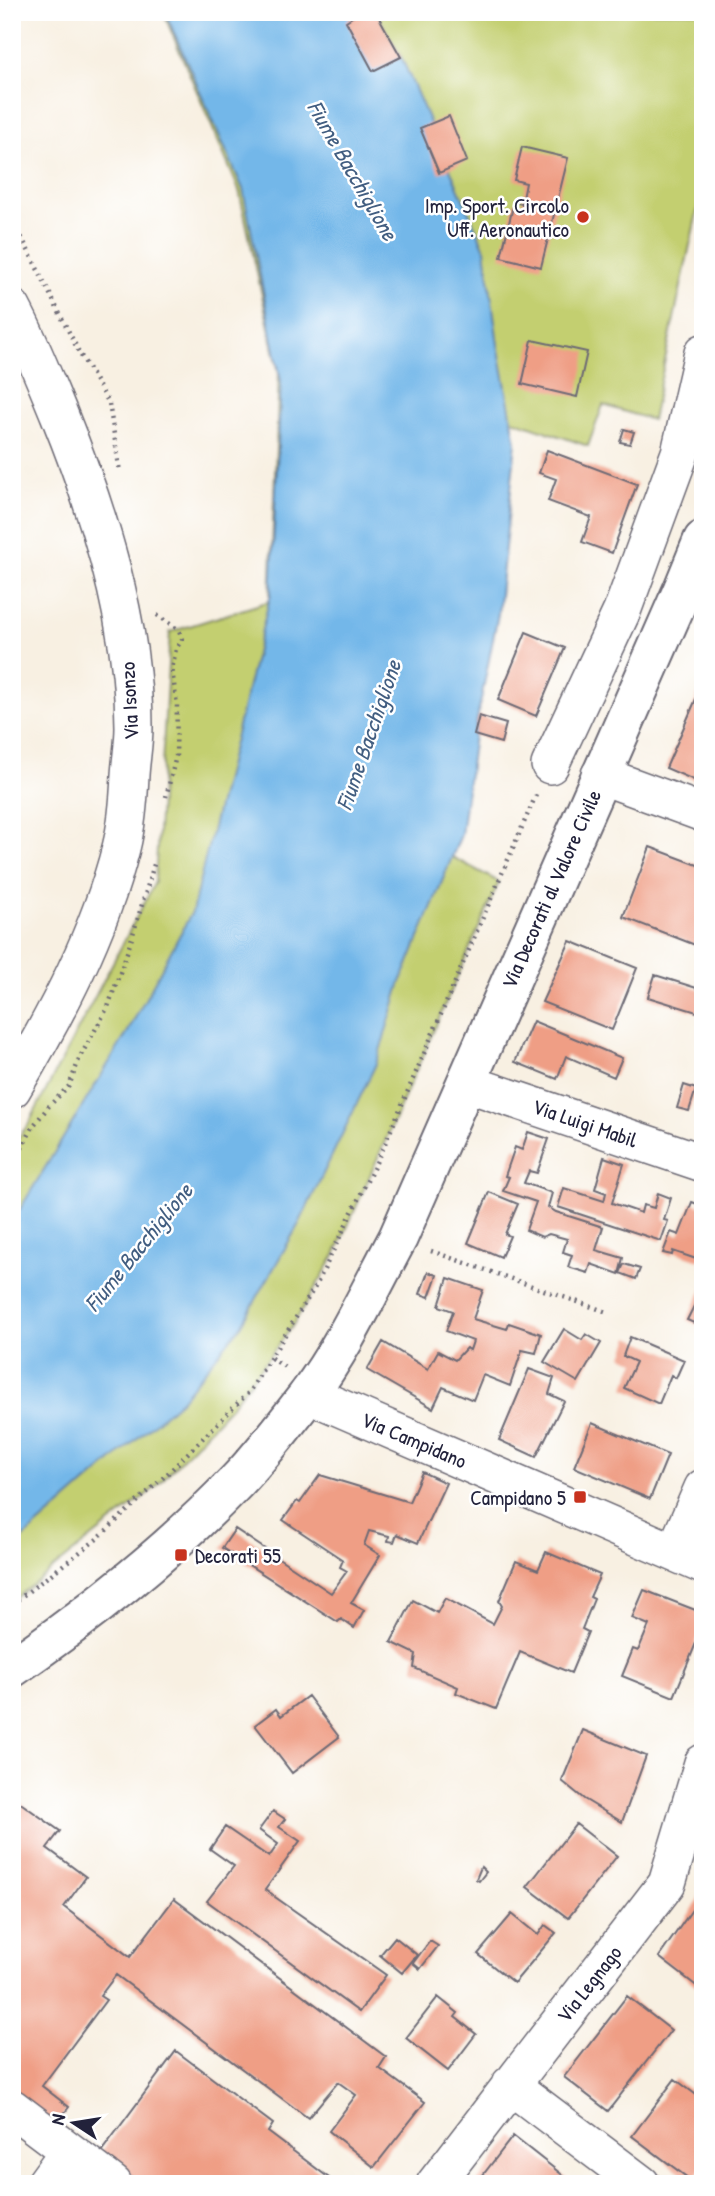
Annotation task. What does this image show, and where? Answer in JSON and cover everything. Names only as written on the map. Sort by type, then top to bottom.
[{"type":"street","name":"Via Isonzo","points":[[12,308],[30,343],[82,470],[100,529],[119,600],[129,666],[134,726],[121,847],[101,911],[78,969],[46,1032],[12,1089]]},
{"type":"street","points":[[550,765],[627,597],[680,453],[703,353]]},
{"type":"street","name":"Via Decorati al Valore Civile","points":[[12,1668],[73,1626],[158,1556],[238,1480],[308,1394],[353,1322],[398,1238],[703,540]]},
{"type":"street","points":[[600,775],[703,813]]},
{"type":"street","name":"Via Luigi Mabil","points":[[466,1083],[703,1163]]},
{"type":"street","name":"Via Campidano","points":[[308,1394],[689,1559],[703,1488]]},
{"type":"street","name":"Via Legnago","points":[[435,2184],[667,1883],[703,1763]]},
{"type":"street","points":[[510,2085],[641,2184]]},
{"type":"street","points":[[12,2108],[113,2184]]},
{"type":"street","points":[[45,2184],[69,2151]]},
{"type":"path","points":[[12,1604],[97,1539],[249,1392],[317,1284],[384,1146],[550,765]]},
{"type":"path","points":[[398,1238],[607,1312]]},
{"type":"green space","points":[[163,12],[353,12],[443,852],[499,882],[335,1255],[290,1330],[230,1407],[156,1487],[12,1601],[12,1145],[28,1125],[155,882],[170,632],[270,601],[279,373],[239,190]]},
{"type":"green space","name":"Imp. Sport. Circolo Uff. Aeronautico","points":[[376,12],[703,12],[703,185],[652,420],[603,405],[588,446],[510,419],[403,61]]},
{"type":"water","name":"Fiume Bacchiglione","points":[[165,12],[375,12],[403,61],[485,249],[498,344],[516,442],[498,614],[474,735],[461,835],[401,982],[376,1064],[300,1222],[241,1326],[181,1400],[12,1548],[12,1222],[127,1033],[192,912],[271,593],[281,381],[243,189]]},
{"type":"building","points":[[360,12],[376,12],[401,57],[373,71],[346,21]]},
{"type":"building","points":[[449,116],[467,161],[439,173],[420,128]]},
{"type":"building","points":[[522,147],[568,158],[541,267],[501,257],[514,202],[522,204],[526,183],[514,180]]},
{"type":"building","points":[[532,340],[587,352],[577,397],[522,384]]},
{"type":"building","points":[[624,429],[634,432],[630,444],[620,442]]},
{"type":"building","points":[[547,450],[637,484],[612,553],[582,542],[591,517],[548,501],[556,479],[539,473]]},
{"type":"building","points":[[526,632],[565,648],[536,716],[498,700]]},
{"type":"building","points":[[703,683],[703,784],[666,768]]},
{"type":"building","points":[[479,716],[506,724],[501,743],[474,735]]},
{"type":"building","points":[[650,847],[703,867],[703,948],[623,917]]},
{"type":"building","points":[[570,941],[637,968],[612,1030],[542,1002]]},
{"type":"building","points":[[655,975],[703,990],[703,1014],[648,997]]},
{"type":"building","points":[[533,1021],[622,1058],[614,1077],[566,1056],[557,1079],[515,1062]]},
{"type":"building","points":[[684,1085],[696,1089],[689,1111],[677,1108]]},
{"type":"building","points":[[528,1132],[549,1139],[537,1173],[529,1171],[524,1183],[552,1193],[548,1207],[556,1212],[603,1227],[596,1250],[623,1258],[619,1274],[591,1264],[588,1273],[568,1267],[572,1255],[563,1252],[567,1239],[549,1234],[542,1237],[526,1230],[536,1202],[503,1191],[509,1177],[505,1176],[515,1147],[522,1150]]},
{"type":"building","points":[[604,1157],[624,1164],[612,1203],[641,1213],[643,1205],[654,1208],[658,1193],[671,1198],[664,1220],[668,1221],[661,1241],[558,1207],[564,1188],[604,1201],[606,1193],[595,1189]]},
{"type":"building","points":[[489,1192],[518,1204],[505,1234],[510,1236],[501,1257],[468,1243]]},
{"type":"building","points":[[692,1202],[703,1206],[702,1261],[673,1251],[672,1255],[663,1253],[671,1232],[679,1235]]},
{"type":"building","points":[[624,1264],[640,1269],[636,1279],[620,1273]]},
{"type":"building","points":[[428,1272],[437,1275],[429,1297],[420,1294]]},
{"type":"building","points":[[448,1278],[483,1290],[473,1319],[507,1329],[509,1323],[541,1334],[536,1353],[522,1350],[510,1386],[483,1375],[473,1400],[443,1387],[433,1408],[367,1370],[383,1342],[428,1369],[438,1351],[455,1360],[466,1348],[470,1350],[473,1341],[446,1331],[453,1311],[439,1306]]},
{"type":"building","points":[[703,1288],[703,1327],[687,1320]]},
{"type":"building","points":[[564,1329],[582,1340],[586,1334],[601,1343],[578,1382],[544,1362]]},
{"type":"building","points":[[630,1337],[684,1360],[676,1378],[671,1375],[659,1404],[624,1388],[636,1362],[623,1356]]},
{"type":"building","points":[[529,1369],[554,1378],[549,1394],[564,1401],[536,1457],[499,1440]]},
{"type":"building","points":[[592,1423],[668,1455],[650,1499],[574,1467]]},
{"type":"building","points":[[422,1472],[446,1483],[418,1543],[397,1534],[394,1542],[388,1541],[389,1536],[369,1531],[364,1545],[380,1555],[351,1603],[364,1610],[354,1628],[341,1619],[338,1622],[222,1548],[235,1529],[331,1593],[347,1571],[340,1567],[343,1560],[283,1520],[297,1501],[300,1503],[320,1475],[409,1502]]},
{"type":"building","points":[[546,1552],[600,1575],[590,1597],[594,1599],[582,1629],[588,1632],[571,1673],[520,1652],[496,1709],[456,1693],[458,1687],[414,1668],[416,1654],[391,1642],[413,1600],[437,1613],[445,1598],[493,1624],[502,1606],[499,1601],[516,1561],[538,1570]]},
{"type":"building","points":[[644,1590],[703,1613],[703,1626],[674,1697],[622,1676],[633,1649],[638,1651],[649,1625],[632,1618]]},
{"type":"building","points":[[308,1696],[339,1737],[292,1773],[255,1725],[276,1709],[281,1716]]},
{"type":"building","points":[[583,1730],[646,1756],[622,1822],[584,1799],[562,1781]]},
{"type":"building","points":[[12,1797],[60,1831],[47,1848],[86,1877],[64,1907],[130,1957],[174,1899],[386,2057],[379,2068],[425,2102],[374,2167],[329,2131],[356,2095],[338,2082],[308,2118],[116,1975],[100,1996],[106,2000],[42,2086],[69,2107],[56,2124],[12,2092]]},
{"type":"building","points":[[273,1811],[285,1819],[279,1827],[300,1841],[265,1890],[386,1975],[359,2012],[207,1901],[234,1866],[210,1849],[225,1827],[269,1857],[278,1844],[259,1830]]},
{"type":"building","points":[[576,1824],[617,1856],[568,1918],[527,1887]]},
{"type":"building","points":[[481,1867],[486,1872],[479,1881],[476,1879]]},
{"type":"building","points":[[703,1887],[703,1991],[659,1957],[696,1904]]},
{"type":"building","points":[[512,1914],[538,1935],[545,1925],[556,1933],[514,1983],[478,1954]]},
{"type":"building","points":[[395,1937],[417,1955],[402,1973],[380,1955]]},
{"type":"building","points":[[430,1941],[438,1946],[420,1969],[413,1963]]},
{"type":"building","points":[[627,1996],[671,2030],[608,2111],[564,2077]]},
{"type":"building","points":[[438,1997],[458,2013],[455,2017],[476,2034],[448,2071],[406,2038]]},
{"type":"building","points":[[176,2051],[273,2124],[268,2132],[337,2184],[134,2184],[98,2156]]},
{"type":"building","points":[[675,2079],[703,2100],[703,2167],[692,2181],[632,2136]]},
{"type":"building","points":[[513,2136],[570,2181],[568,2184],[476,2184]]},
{"type":"place","name":"Imp. Sport. Circolo Uff. Aeronautico","points":[[583,217]]},
{"type":"place","name":"Campidano 5","points":[[580,1497]]},
{"type":"place","name":"Decorati 55","points":[[181,1555]]}]
